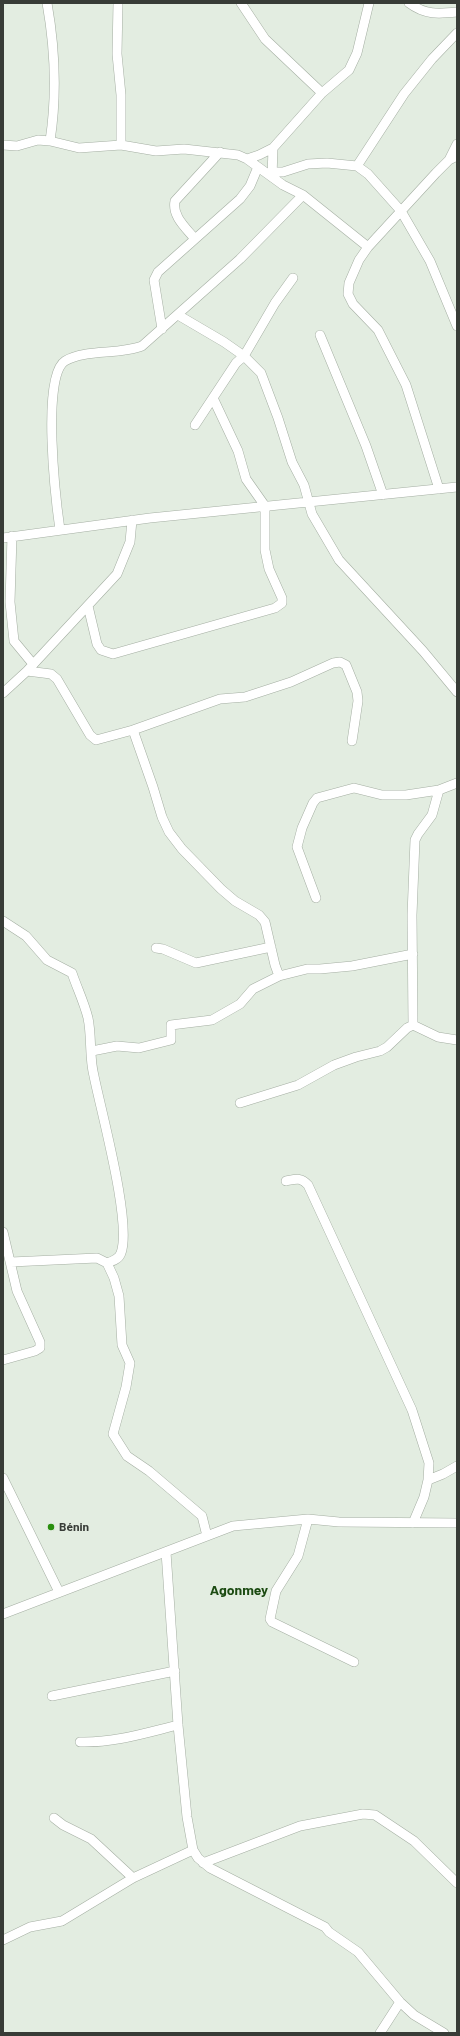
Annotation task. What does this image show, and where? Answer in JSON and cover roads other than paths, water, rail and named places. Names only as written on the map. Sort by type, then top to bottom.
[{"type":"street","points":[[48,3],[54,64],[55,111],[50,141]]},
{"type":"street","points":[[118,3],[117,54],[121,95],[121,145]]},
{"type":"street","points":[[241,3],[265,39],[322,93]]},
{"type":"street","points":[[247,159],[273,148],[322,93],[349,70],[357,53],[368,3]]},
{"type":"street","points":[[410,3],[420,11],[435,14],[457,12]]},
{"type":"street","points":[[357,166],[404,94],[432,59],[457,33]]},
{"type":"street","points":[[3,145],[17,146],[38,140],[50,141],[79,148],[121,145],[156,151],[184,149],[220,152],[247,159],[303,195],[368,247]]},
{"type":"street","points":[[439,489],[406,385],[378,330],[353,304],[348,294],[349,283],[356,266],[368,247],[453,158],[457,144]]},
{"type":"street","points":[[273,148],[273,175]]},
{"type":"street","points":[[194,239],[176,215],[174,209],[175,201],[220,152]]},
{"type":"street","points":[[273,175],[308,164],[327,163],[357,166],[368,174],[401,211],[430,261],[457,326]]},
{"type":"street","points":[[162,329],[154,280],[158,272],[240,199],[250,186],[258,167]]},
{"type":"street","points":[[60,530],[52,441],[55,376],[58,367],[69,359],[101,352],[133,350],[142,346],[240,259],[303,195]]},
{"type":"street","points":[[195,424],[236,363],[244,356],[275,303],[293,278]]},
{"type":"street","points":[[178,315],[224,342],[244,356],[260,373],[278,418],[292,462],[304,485],[307,501],[312,514],[339,560],[423,651],[457,692]]},
{"type":"street","points":[[320,335],[366,446],[383,495]]},
{"type":"street","points":[[88,606],[97,644],[101,650],[113,654],[275,608],[282,603],[282,598],[270,569],[266,550],[265,506],[246,479],[238,451],[213,398]]},
{"type":"street","points":[[33,664],[14,641],[10,602],[7,537],[132,520],[307,501],[457,487]]},
{"type":"street","points":[[3,693],[27,671],[88,606],[119,569],[130,542],[132,520]]},
{"type":"street","points":[[27,671],[51,674],[57,679],[90,735],[96,740],[133,730],[220,699],[245,696],[291,682],[333,663],[340,662],[346,665],[357,692],[358,701],[352,741]]},
{"type":"street","points":[[133,730],[154,787],[162,817],[169,832],[182,849],[221,889],[235,901],[259,915],[265,922],[280,976]]},
{"type":"street","points":[[316,898],[297,847],[302,828],[313,803],[317,798],[354,788],[382,795],[406,795],[439,790],[457,784]]},
{"type":"street","points":[[413,1025],[412,915],[416,840],[418,834],[432,815],[439,790]]},
{"type":"street","points":[[3,921],[26,936],[47,960],[72,972],[79,990],[88,1020],[93,1074],[116,1177],[122,1219],[123,1244],[121,1254],[116,1260],[107,1263]]},
{"type":"street","points":[[156,948],[196,963],[271,947]]},
{"type":"street","points":[[92,1051],[117,1046],[139,1048],[171,1040],[171,1025],[212,1020],[240,1004],[253,989],[280,976],[307,968],[320,969],[352,966],[413,954]]},
{"type":"street","points":[[413,1025],[438,1037],[457,1040]]},
{"type":"street","points":[[240,1104],[298,1086],[334,1065],[356,1057],[380,1052],[407,1028],[413,1025]]},
{"type":"street","points":[[286,1181],[298,1179],[303,1180],[308,1185],[343,1258],[362,1304],[377,1331],[412,1410],[428,1463],[428,1480],[424,1497],[413,1522]]},
{"type":"street","points":[[3,1237],[11,1262],[17,1291],[40,1342],[40,1348],[35,1351],[3,1360]]},
{"type":"street","points":[[11,1262],[97,1258],[107,1263],[114,1278],[119,1296],[122,1345],[130,1363],[126,1387],[113,1434],[127,1456],[174,1492],[202,1516],[207,1536]]},
{"type":"street","points":[[428,1480],[457,1466]]},
{"type":"street","points":[[3,1478],[59,1592]]},
{"type":"street","points":[[308,1519],[298,1556],[276,1591],[270,1619],[272,1622],[354,1662]]},
{"type":"street","points":[[3,1614],[233,1526],[308,1519],[339,1522],[457,1523]]},
{"type":"street","points":[[166,1552],[178,1725],[187,1817],[193,1850],[203,1863],[282,1904],[301,1916],[325,1927],[329,1932],[358,1952],[400,2002],[414,2015],[444,2033]]},
{"type":"street","points":[[52,1696],[175,1671]]},
{"type":"street","points":[[80,1742],[96,1743],[126,1740],[178,1725]]},
{"type":"street","points":[[203,1863],[254,1845],[300,1826],[363,1814],[375,1815],[414,1841],[457,1883]]},
{"type":"street","points":[[54,1818],[63,1825],[91,1839],[133,1878]]},
{"type":"street","points":[[3,1940],[30,1927],[62,1921],[133,1878],[193,1850]]},
{"type":"street","points":[[380,2033],[400,2002]]},
{"type":"place","name":"Bénin","points":[[51,1527]]},
{"type":"district","name":"Agonmey","points":[[239,1590]]}]
